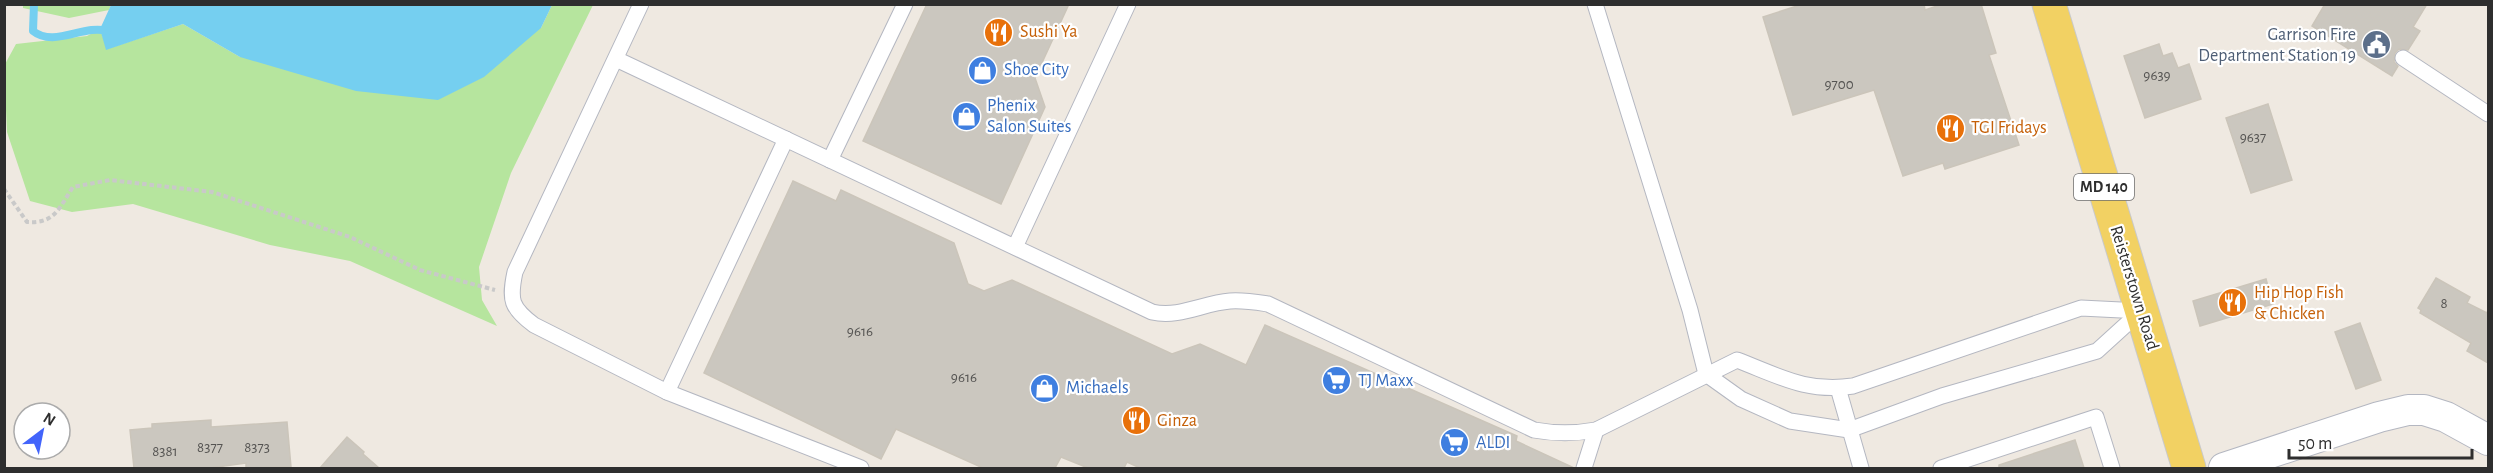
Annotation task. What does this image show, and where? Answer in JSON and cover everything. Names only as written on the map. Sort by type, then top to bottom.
[{"type":"main road","name":"Reisterstown Road","points":[[2049,4],[2189,468]]},
{"type":"street","points":[[2224,468],[2379,417],[2408,410],[2424,410],[2446,417],[2488,440]]},
{"type":"lane","points":[[641,4],[515,272],[510,292],[516,311],[534,325],[667,392],[861,468]]},
{"type":"lane","points":[[830,160],[905,4]]},
{"type":"lane","points":[[1016,248],[1128,4]]},
{"type":"lane","points":[[1595,4],[1690,310],[1707,374],[1741,399],[1790,422],[1849,430],[1942,396],[2097,351],[2141,311]]},
{"type":"lane","points":[[2403,58],[2488,114]]},
{"type":"lane","points":[[616,59],[1152,312],[1168,315],[1228,301],[1249,300],[1268,304],[1534,430],[1572,434],[1596,430],[1737,360],[1811,388],[1838,388],[1864,382],[2081,308],[2141,311]]},
{"type":"lane","points":[[667,392],[786,140]]},
{"type":"lane","points":[[1838,388],[1861,468]]},
{"type":"lane","points":[[1941,468],[2096,417],[2112,468]]},
{"type":"lane","points":[[1584,468],[1596,430]]},
{"type":"path","points":[[4,189],[27,222],[41,223],[53,216],[73,187],[110,180],[212,192],[350,237],[420,270],[478,287],[510,292]]},
{"type":"green space","points":[[23,5],[111,5],[109,10],[69,18],[23,8]]},
{"type":"green space","points":[[552,5],[593,5],[511,173],[479,267],[482,300],[497,326],[350,261],[270,245],[133,204],[72,212],[30,201],[7,132],[4,66],[16,44],[87,36],[100,29],[107,49],[183,24],[240,57],[541,28]]},
{"type":"water","points":[[111,4],[552,5],[541,28],[484,77],[438,100],[356,91],[240,57],[183,24],[106,50],[100,29]]},
{"type":"building","points":[[927,4],[1069,4],[1035,78],[1045,107],[1001,204],[863,141]]},
{"type":"building","points":[[1803,4],[1924,4],[1925,10],[1943,4],[1981,4],[1996,53],[1989,55],[2019,145],[1945,169],[1943,163],[1903,176],[1874,90],[1793,115],[1763,17]]},
{"type":"building","name":"Garrison Fire Department Station 19","points":[[2325,4],[2427,4],[2413,27],[2420,31],[2408,50],[2399,49],[2395,53],[2394,62],[2398,66],[2392,76],[2312,26]]},
{"type":"building","points":[[2159,44],[2163,56],[2172,53],[2178,68],[2189,64],[2201,99],[2145,118],[2124,56]]},
{"type":"building","points":[[2268,104],[2292,180],[2251,193],[2226,118]]},
{"type":"building","points":[[793,181],[836,201],[841,190],[954,243],[968,284],[984,291],[1012,280],[1172,354],[1200,344],[1246,365],[1265,325],[1517,436],[1516,441],[1574,468],[1140,468],[1127,462],[1124,468],[1088,468],[1061,457],[1055,468],[983,468],[896,429],[881,459],[704,373]]},
{"type":"building","points":[[2436,278],[2470,297],[2467,303],[2487,313],[2488,310],[2488,363],[2467,351],[2471,343],[2420,313],[2421,310],[2418,308]]},
{"type":"building","name":"Hip Hop Fish & Chicken","points":[[2266,279],[2273,304],[2200,326],[2193,301]]},
{"type":"building","points":[[2360,323],[2381,380],[2356,389],[2335,332]]},
{"type":"building","points":[[211,420],[211,427],[287,422],[291,467],[246,468],[246,463],[210,468],[134,468],[130,430],[152,428],[152,424]]},
{"type":"building","points":[[347,437],[364,452],[363,454],[379,468],[320,468]]},
{"type":"building","points":[[2075,440],[2084,468],[1999,468],[1999,465]]},
{"type":"waterway","points":[[34,4],[33,31],[41,36],[60,37],[89,30],[107,31]]},
{"type":"place","name":"Sushi Ya","points":[[999,32]]},
{"type":"place","name":"Garrison Fire Department Station 19","points":[[2377,45]]},
{"type":"place","name":"Shoe City","points":[[983,70]]},
{"type":"place","name":"Phenix Salon Suites","points":[[966,116]]},
{"type":"place","name":"TGI Fridays","points":[[1950,128]]},
{"type":"place","name":"Hip Hop Fish & Chicken","points":[[2233,303]]},
{"type":"place","name":"TJ Maxx","points":[[1337,381]]},
{"type":"place","name":"Michaels","points":[[1045,388]]},
{"type":"place","name":"Ginza","points":[[1136,421]]},
{"type":"place","name":"ALDI","points":[[1455,443]]}]
